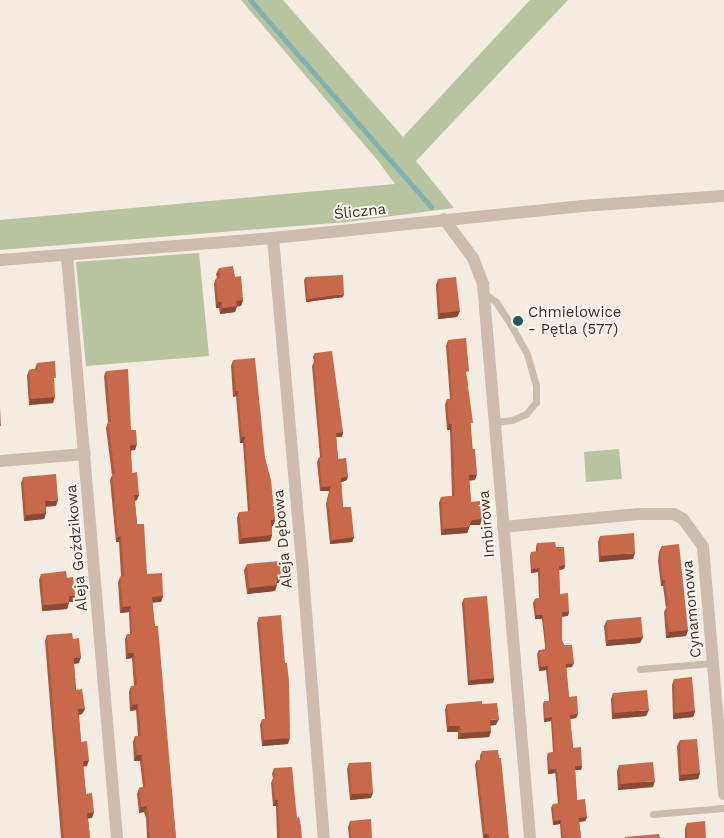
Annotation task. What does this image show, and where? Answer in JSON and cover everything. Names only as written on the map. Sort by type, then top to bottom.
[{"type":"street","name":"Śliczna","points":[[0,260],[273,238],[582,206],[724,196]]},
{"type":"street","name":"Imbirowa","points":[[444,219],[479,268],[484,293],[530,838]]},
{"type":"street","name":"Aleja Dębowa","points":[[273,238],[302,561],[324,838]]},
{"type":"street","name":"Aleja Goździkowa","points":[[67,256],[117,838]]},
{"type":"street","points":[[0,461],[85,454]]},
{"type":"street","name":"Cynamonowa","points":[[503,527],[638,514],[674,514],[682,519],[703,547],[724,794]]},
{"type":"lane","points":[[484,293],[496,302],[519,340],[533,369],[536,385],[536,402],[526,414],[512,420],[495,422]]},
{"type":"lane","points":[[640,669],[713,663]]},
{"type":"lane","points":[[653,814],[724,808]]},
{"type":"green space","points":[[241,0],[283,0],[403,137],[530,0],[568,0],[416,161],[454,208],[347,222],[0,250],[0,220],[395,184],[378,161]]},
{"type":"green space","points":[[199,253],[209,356],[86,366],[76,262]]},
{"type":"green space","points":[[619,449],[622,479],[586,482],[584,452]]},
{"type":"building","points":[[233,266],[235,277],[241,276],[243,300],[236,301],[237,306],[222,308],[222,302],[218,302],[216,278],[220,278],[219,268]]},
{"type":"building","points":[[343,275],[344,294],[308,299],[306,277]]},
{"type":"building","points":[[456,277],[460,311],[440,313],[438,279]]},
{"type":"building","points":[[466,338],[469,371],[466,372],[473,423],[470,423],[472,449],[475,449],[477,474],[469,475],[471,502],[480,501],[482,519],[472,520],[469,527],[443,529],[441,497],[455,496],[452,424],[449,424],[447,399],[452,399],[448,340]]},
{"type":"building","points":[[332,351],[343,432],[336,433],[338,459],[346,458],[348,476],[341,478],[343,507],[351,507],[354,537],[332,540],[328,500],[331,486],[322,487],[321,478],[319,457],[322,457],[314,362],[316,362],[315,353]]},
{"type":"building","points":[[255,358],[265,458],[271,480],[275,520],[271,520],[272,535],[242,538],[239,512],[250,511],[245,437],[242,437],[233,360]]},
{"type":"building","points":[[55,361],[55,397],[31,399],[29,370],[38,369],[37,363]]},
{"type":"building","points":[[128,369],[131,430],[136,430],[137,444],[130,445],[132,473],[137,472],[139,495],[134,495],[137,524],[144,524],[147,574],[162,573],[163,596],[152,597],[155,626],[158,626],[176,838],[150,838],[147,806],[141,807],[139,788],[145,787],[145,781],[142,755],[137,755],[135,736],[141,736],[138,704],[132,705],[131,686],[137,685],[134,653],[128,653],[127,634],[132,634],[131,606],[123,607],[120,577],[124,576],[121,536],[118,537],[112,474],[115,474],[108,422],[111,422],[106,371]]},
{"type":"building","points":[[56,474],[58,500],[45,501],[46,513],[26,515],[23,477]]},
{"type":"building","points":[[634,533],[635,553],[601,556],[600,536]]},
{"type":"building","points":[[555,542],[556,547],[564,547],[565,565],[559,566],[560,594],[568,593],[569,612],[562,612],[562,640],[564,645],[572,645],[574,663],[566,664],[569,697],[577,696],[578,714],[570,715],[573,748],[581,747],[582,766],[575,766],[577,800],[585,799],[587,817],[579,818],[581,838],[563,838],[561,820],[554,821],[553,804],[560,803],[558,775],[556,769],[550,769],[548,753],[555,752],[552,717],[545,718],[544,701],[551,701],[548,666],[541,667],[539,650],[546,649],[543,615],[536,615],[535,599],[540,598],[540,568],[532,569],[531,552],[538,551],[537,543]]},
{"type":"building","points":[[679,544],[688,630],[669,632],[665,580],[663,580],[660,555],[662,546]]},
{"type":"building","points":[[280,561],[281,577],[277,577],[277,585],[249,588],[247,564]]},
{"type":"building","points":[[66,571],[67,578],[73,577],[75,596],[69,596],[69,603],[44,605],[41,574]]},
{"type":"building","points":[[487,596],[494,678],[470,680],[464,598]]},
{"type":"building","points":[[281,615],[285,663],[287,663],[289,682],[290,738],[264,740],[262,719],[267,719],[259,617]]},
{"type":"building","points":[[641,617],[643,637],[608,640],[607,620]]},
{"type":"building","points":[[72,633],[73,639],[79,638],[81,657],[74,658],[74,664],[76,690],[82,689],[85,709],[78,709],[81,742],[87,741],[89,760],[83,761],[86,794],[92,793],[94,812],[87,813],[90,838],[64,838],[47,635]]},
{"type":"building","points":[[692,677],[695,711],[675,713],[674,679]]},
{"type":"building","points":[[647,690],[649,710],[614,713],[613,693]]},
{"type":"building","points":[[482,701],[482,704],[497,703],[499,719],[490,720],[491,731],[461,733],[460,726],[449,726],[447,704]]},
{"type":"building","points":[[697,739],[700,773],[681,775],[680,740]]},
{"type":"building","points":[[498,750],[499,758],[501,758],[509,838],[489,838],[489,834],[485,834],[477,760],[482,760],[482,751]]},
{"type":"building","points":[[371,762],[373,793],[352,794],[349,763]]},
{"type":"building","points":[[653,762],[655,781],[621,784],[619,765]]},
{"type":"building","points":[[292,767],[297,818],[299,817],[302,838],[280,838],[278,800],[275,800],[273,777],[275,777],[274,768]]},
{"type":"building","points":[[371,819],[372,838],[351,838],[350,821]]},
{"type":"building","points":[[705,821],[706,838],[687,838],[687,823]]},
{"type":"building","points":[[659,834],[660,838],[625,838],[625,837]]},
{"type":"waterway","points":[[250,0],[431,207]]},
{"type":"place","name":"Chmielowice - Pętla (577)","points":[[518,321]]}]
